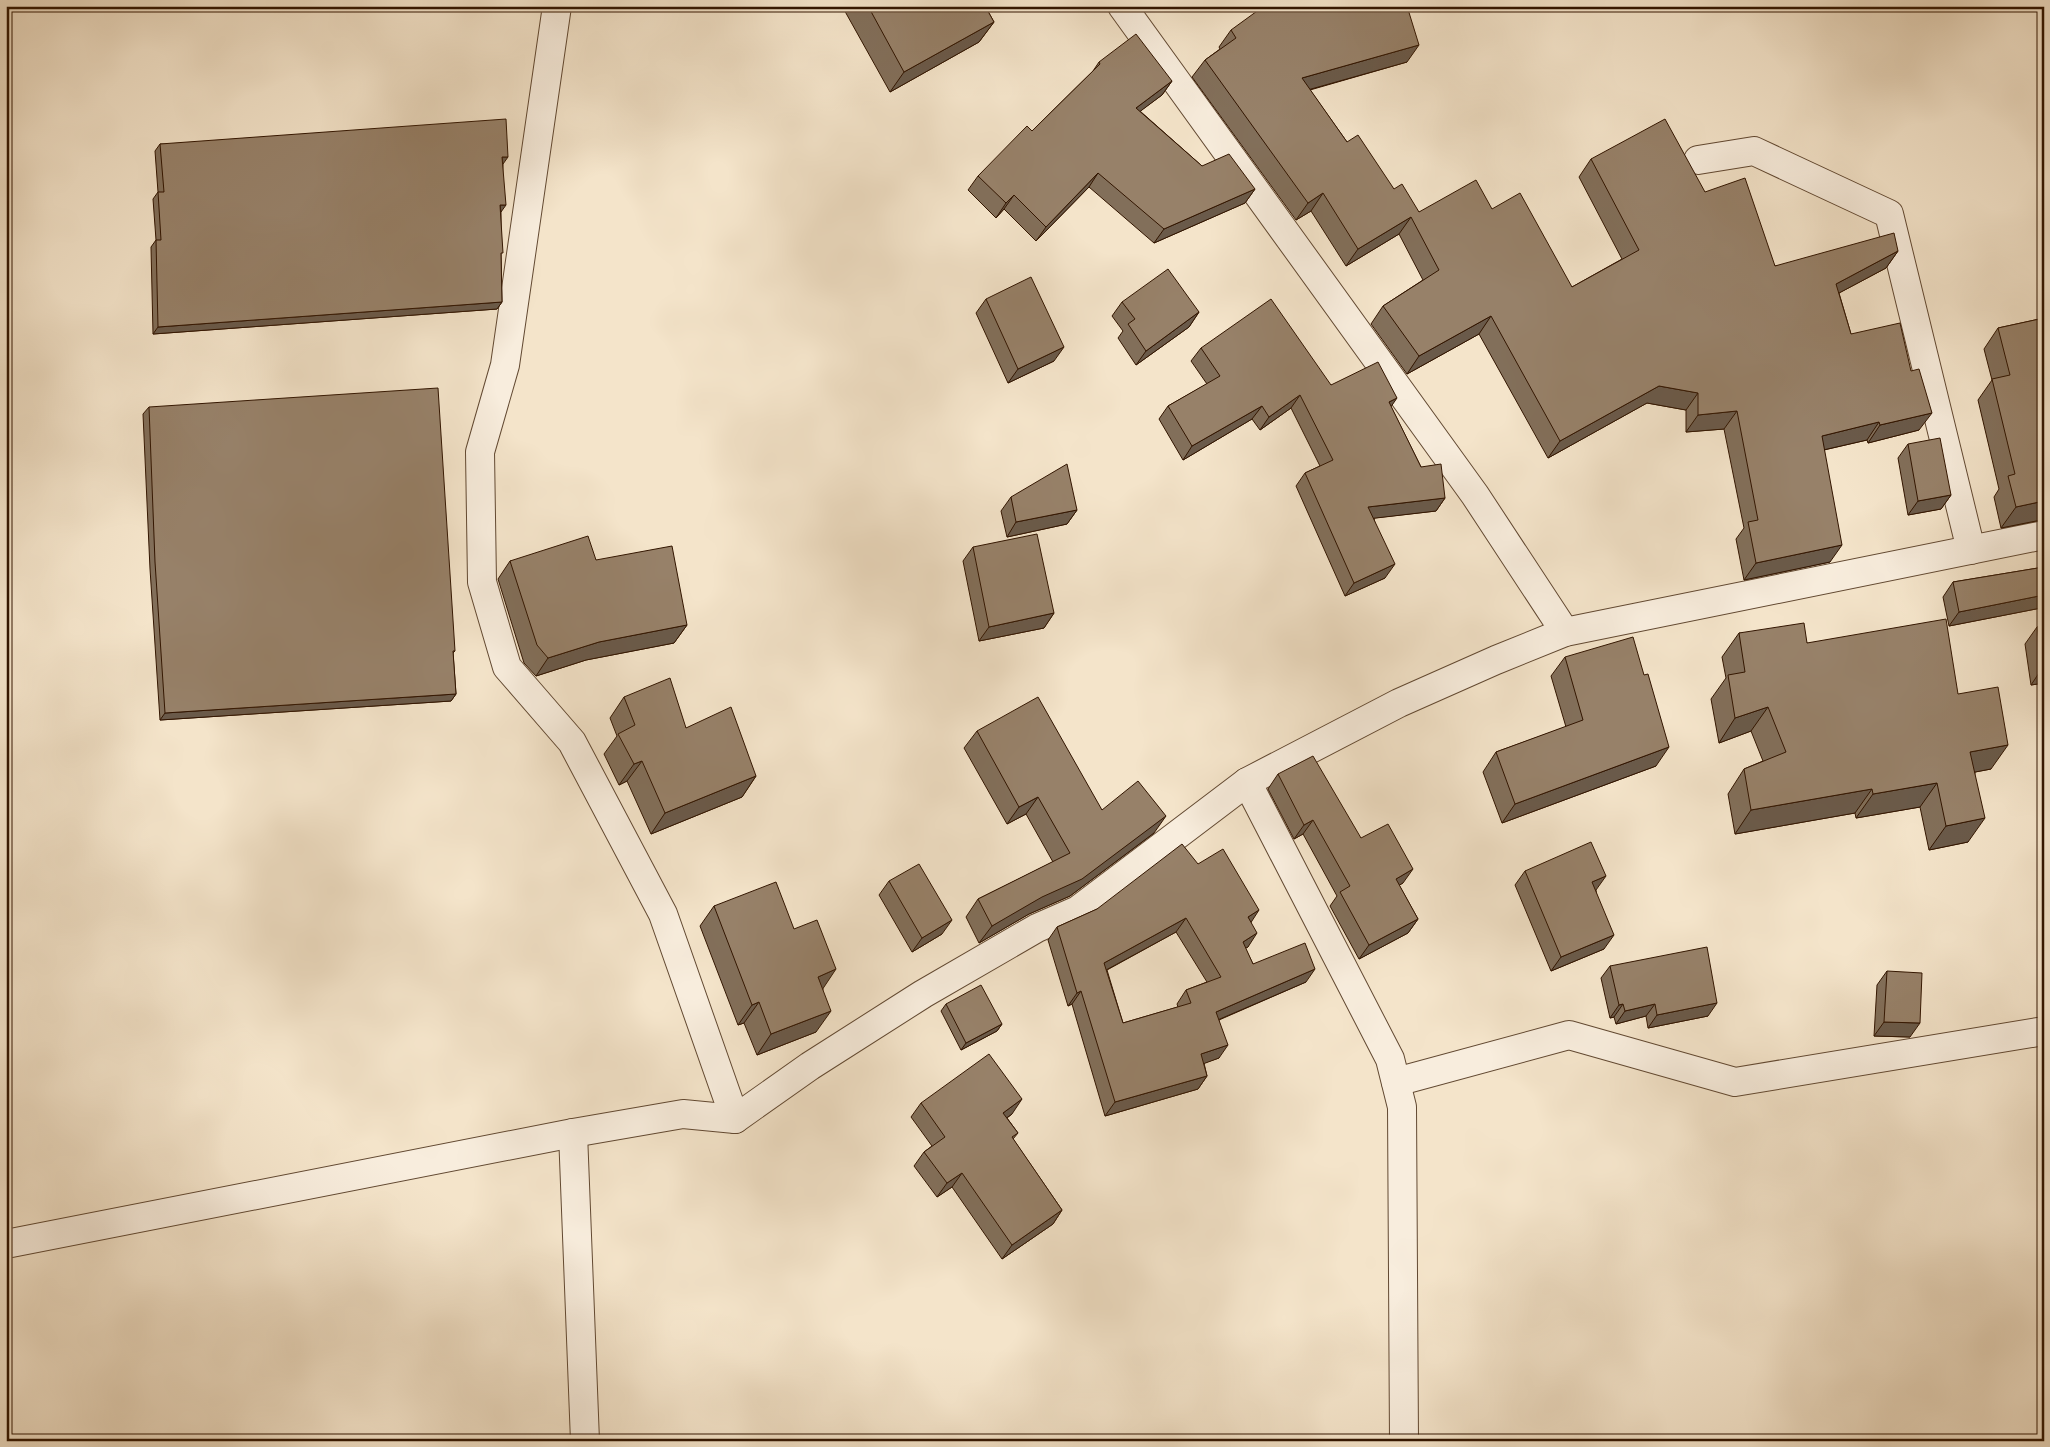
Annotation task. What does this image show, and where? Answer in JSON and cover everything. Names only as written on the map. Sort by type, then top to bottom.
[{"type":"street","points":[[557,6],[505,365],[480,452],[482,582],[507,667],[572,742],[663,914],[735,1119]]},
{"type":"street","points":[[1122,6],[1475,495],[1565,632]]},
{"type":"street","points":[[1698,160],[1754,152],[1889,214],[1970,550]]},
{"type":"street","points":[[6,1244],[574,1133],[683,1114],[735,1119],[810,1066],[924,994],[1037,928],[1078,910],[1247,782],[1399,703],[1565,632],[2044,535]]},
{"type":"street","points":[[1247,782],[1390,1059],[1402,1107],[1404,1441]]},
{"type":"street","points":[[1396,1082],[1569,1035],[1735,1082],[2044,1031]]},
{"type":"street","points":[[574,1133],[585,1441]]},
{"type":"building","points":[[868,6],[985,6],[994,22],[904,72]]},
{"type":"building","points":[[1264,6],[1407,6],[1419,45],[1302,78],[1347,142],[1358,135],[1394,189],[1402,184],[1419,212],[1476,180],[1492,209],[1520,193],[1572,287],[1639,250],[1591,159],[1665,119],[1705,192],[1745,178],[1775,266],[1894,233],[1898,251],[1836,284],[1851,334],[1900,323],[1911,371],[1919,369],[1932,413],[1880,425],[1879,422],[1822,436],[1842,545],[1756,563],[1748,522],[1758,520],[1737,411],[1698,415],[1698,393],[1659,386],[1560,441],[1491,316],[1419,356],[1383,306],[1439,270],[1411,217],[1358,249],[1323,193],[1308,203],[1205,60],[1236,38],[1231,30]]},
{"type":"building","points":[[1136,34],[1172,81],[1136,108],[1202,166],[1229,154],[1255,189],[1164,229],[1098,173],[1046,227],[1014,195],[1006,203],[978,176],[1027,126],[1032,131],[1100,64],[1099,62]]},
{"type":"building","points":[[506,119],[508,157],[502,157],[506,205],[500,205],[503,253],[501,253],[502,302],[158,327],[156,240],[161,240],[158,192],[164,192],[160,144]]},
{"type":"building","points":[[1168,269],[1199,312],[1146,351],[1128,324],[1135,319],[1122,302]]},
{"type":"building","points":[[1031,277],[1064,347],[1018,369],[986,299]]},
{"type":"building","points":[[1271,299],[1331,385],[1378,362],[1397,398],[1389,402],[1421,467],[1441,464],[1445,498],[1368,507],[1395,564],[1354,583],[1305,473],[1333,460],[1300,395],[1269,417],[1262,406],[1192,446],[1168,406],[1220,376],[1201,348]]},
{"type":"building","points":[[2044,318],[2044,501],[2016,507],[2008,476],[2015,474],[1992,379],[2010,375],[1998,328]]},
{"type":"building","points":[[438,388],[455,651],[453,651],[456,694],[165,713],[155,562],[149,407]]},
{"type":"building","points":[[1940,438],[1951,495],[1918,501],[1908,444]]},
{"type":"building","points":[[1067,464],[1077,510],[1016,522],[1011,497]]},
{"type":"building","points":[[1037,534],[1054,613],[989,627],[973,547]]},
{"type":"building","points":[[588,536],[596,560],[672,546],[687,625],[599,642],[548,658],[537,645],[510,561]]},
{"type":"building","points":[[2044,567],[2044,595],[1959,612],[1953,582]]},
{"type":"building","points":[[1946,619],[1958,694],[1998,687],[2008,745],[1970,752],[1985,818],[1946,826],[1937,783],[1873,794],[1872,789],[1751,810],[1744,769],[1786,752],[1768,707],[1735,718],[1728,675],[1745,672],[1739,633],[1804,623],[1807,643]]},
{"type":"building","points":[[2044,626],[2044,667],[2043,667],[2037,627]]},
{"type":"building","points":[[1633,637],[1644,675],[1648,674],[1669,747],[1515,804],[1496,752],[1583,720],[1565,657]]},
{"type":"building","points":[[670,678],[686,728],[731,707],[756,776],[665,813],[642,761],[634,764],[618,734],[635,725],[624,697]]},
{"type":"building","points":[[1038,697],[1102,810],[1138,781],[1166,816],[1082,879],[1042,897],[992,926],[978,899],[1070,853],[1038,797],[1019,807],[977,731]]},
{"type":"building","points":[[1313,756],[1361,838],[1388,824],[1413,869],[1396,879],[1418,919],[1369,945],[1340,892],[1350,886],[1313,820],[1304,825],[1278,774]]},
{"type":"building","points":[[1591,842],[1606,876],[1592,882],[1614,935],[1561,957],[1525,871]]},
{"type":"building","points":[[1182,844],[1198,864],[1223,849],[1259,910],[1248,917],[1257,933],[1243,942],[1253,964],[1305,943],[1315,969],[1216,1012],[1228,1045],[1201,1054],[1207,1076],[1115,1102],[1081,991],[1077,993],[1057,927],[1097,909]],"holes":[[[1186,918],[1221,977],[1186,990],[1191,1003],[1123,1023],[1104,963]]]},
{"type":"building","points":[[919,864],[952,920],[922,938],[889,881]]},
{"type":"building","points":[[776,882],[794,929],[817,920],[836,969],[818,977],[831,1011],[771,1034],[759,1002],[752,1005],[714,906]]},
{"type":"building","points":[[1707,947],[1717,1003],[1657,1015],[1655,1004],[1625,1011],[1623,1004],[1619,1005],[1610,966]]},
{"type":"building","points":[[1887,971],[1922,973],[1920,1023],[1884,1022]]},
{"type":"building","points":[[981,985],[1002,1024],[966,1043],[946,1004]]},
{"type":"building","points":[[989,1054],[1022,1099],[1003,1113],[1018,1133],[1012,1137],[1062,1210],[1012,1245],[962,1173],[947,1183],[924,1152],[945,1137],[921,1103]]}]
